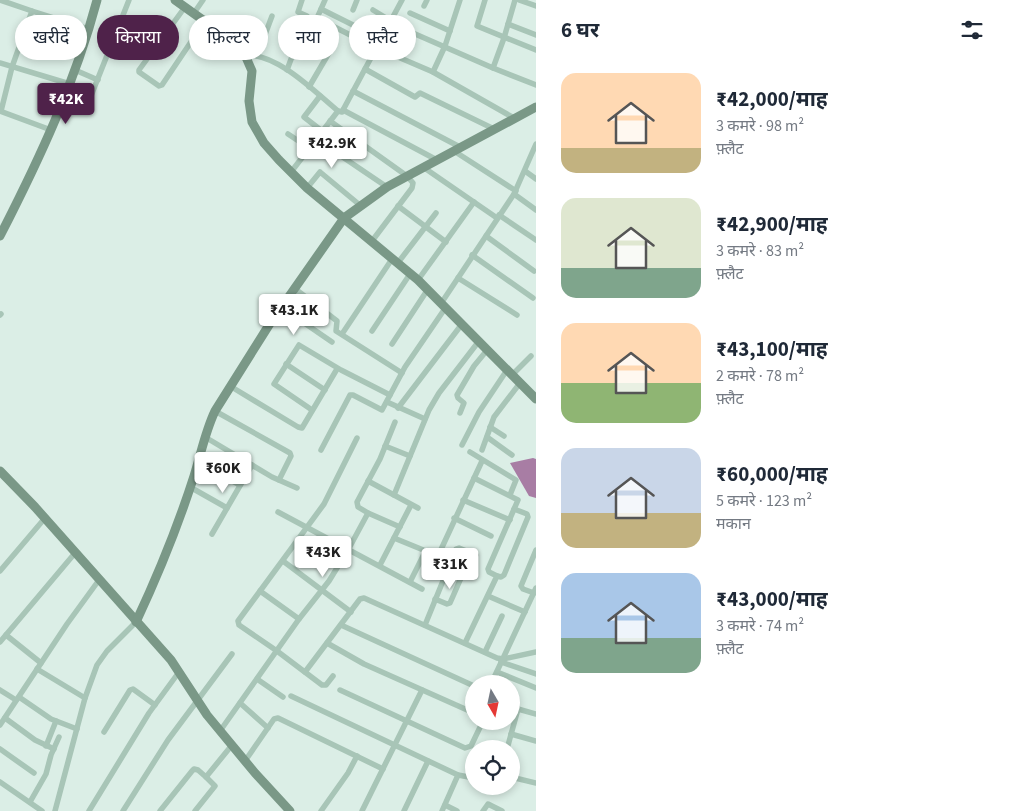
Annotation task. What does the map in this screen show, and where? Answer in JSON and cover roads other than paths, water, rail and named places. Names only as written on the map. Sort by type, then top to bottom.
[{"type":"street","points":[[0,0],[89,29]]},
{"type":"street","points":[[0,236],[64,101],[89,29],[96,0]]},
{"type":"street","points":[[64,101],[85,111],[129,0]]},
{"type":"street","points":[[175,0],[196,15]]},
{"type":"street","points":[[194,13],[202,0]]},
{"type":"street","points":[[302,0],[298,12],[305,15]]},
{"type":"street","points":[[318,15],[325,0]]},
{"type":"street","points":[[353,10],[357,0]]},
{"type":"street","points":[[394,15],[402,0]]},
{"type":"street","points":[[424,6],[427,0]]},
{"type":"street","points":[[433,72],[445,46],[460,0]]},
{"type":"street","points":[[485,0],[477,26],[536,50]]},
{"type":"street","points":[[493,68],[517,0],[536,6]]},
{"type":"street","points":[[185,7],[139,72],[155,84],[162,85],[189,44]]},
{"type":"street","points":[[321,9],[349,23]]},
{"type":"street","points":[[372,10],[380,15]]},
{"type":"street","points":[[32,11],[12,68],[0,111],[51,130]]},
{"type":"street","points":[[410,13],[450,31]]},
{"type":"street","points":[[268,27],[272,16]]},
{"type":"street","points":[[508,24],[536,34]]},
{"type":"street","points":[[416,33],[536,85]]},
{"type":"street","points":[[246,60],[252,71],[249,101],[252,122],[264,143],[308,188],[444,304],[536,399]]},
{"type":"street","points":[[266,60],[287,70],[341,110],[436,160]]},
{"type":"street","points":[[287,70],[291,60]]},
{"type":"street","points":[[309,87],[325,60]]},
{"type":"street","points":[[291,172],[330,121],[341,110],[370,60]]},
{"type":"street","points":[[405,60],[433,72],[514,118]]},
{"type":"street","points":[[0,63],[70,84]]},
{"type":"street","points":[[365,69],[415,97],[420,93],[494,128]]},
{"type":"street","points":[[75,70],[98,80]]},
{"type":"street","points":[[353,91],[457,149],[536,210]]},
{"type":"street","points":[[320,96],[304,117],[322,131]]},
{"type":"street","points":[[55,811],[85,698],[97,665],[107,651],[136,622],[154,582],[190,487],[215,411],[281,307],[344,218],[387,187],[494,128],[535,108]]},
{"type":"street","points":[[330,121],[407,176],[413,185],[372,241]]},
{"type":"street","points":[[288,134],[309,148]]},
{"type":"street","points":[[316,139],[387,187]]},
{"type":"street","points":[[321,450],[350,395],[381,410],[458,278],[515,193],[536,146]]},
{"type":"street","points":[[423,167],[474,202],[536,240]]},
{"type":"street","points":[[525,171],[536,179]]},
{"type":"street","points":[[308,188],[320,172],[361,206]]},
{"type":"street","points":[[418,280],[474,202]]},
{"type":"street","points":[[398,206],[446,242]]},
{"type":"street","points":[[342,334],[395,261],[436,213]]},
{"type":"street","points":[[486,236],[534,271]]},
{"type":"street","points":[[472,256],[533,298]]},
{"type":"street","points":[[372,331],[410,274]]},
{"type":"street","points":[[458,278],[517,315]]},
{"type":"street","points":[[294,288],[337,321],[338,324],[335,330],[402,373]]},
{"type":"street","points":[[392,344],[428,289]]},
{"type":"street","points":[[281,307],[332,342]]},
{"type":"street","points":[[398,408],[462,324]]},
{"type":"street","points":[[394,495],[425,419],[439,393],[479,341]]},
{"type":"street","points":[[312,410],[274,386],[274,382],[300,345],[338,369],[390,395]]},
{"type":"street","points":[[460,413],[464,403],[457,395],[474,366],[488,349]]},
{"type":"street","points":[[462,445],[479,412],[510,372],[530,356]]},
{"type":"street","points":[[286,364],[325,390]]},
{"type":"street","points":[[230,386],[300,428],[303,427],[338,369]]},
{"type":"street","points":[[482,450],[490,427],[500,408],[520,383]]},
{"type":"street","points":[[386,402],[425,419]]},
{"type":"street","points":[[215,411],[290,453],[291,456],[279,480]]},
{"type":"street","points":[[395,422],[356,504],[368,513],[400,527]]},
{"type":"street","points":[[490,427],[504,436]]},
{"type":"street","points":[[205,437],[279,480],[297,488]]},
{"type":"street","points":[[486,437],[512,455]]},
{"type":"street","points":[[333,676],[324,686],[238,624],[238,619],[283,561],[327,499],[357,438]]},
{"type":"street","points":[[385,446],[410,456]]},
{"type":"street","points":[[470,452],[516,480],[510,495]]},
{"type":"street","points":[[394,538],[425,552],[436,556],[439,555],[454,518],[482,461]]},
{"type":"street","points":[[198,463],[240,485]]},
{"type":"street","points":[[212,534],[252,465]]},
{"type":"street","points":[[0,470],[45,518],[170,660],[199,700],[207,715],[290,811]]},
{"type":"street","points":[[474,478],[518,500],[514,509],[510,520],[488,569],[489,572],[501,577],[504,575],[528,516],[514,509]]},
{"type":"street","points":[[368,481],[418,508]]},
{"type":"street","points":[[190,487],[227,508]]},
{"type":"street","points":[[463,500],[510,520]]},
{"type":"street","points":[[380,565],[411,504]]},
{"type":"street","points":[[278,512],[349,548],[422,589]]},
{"type":"street","points":[[220,731],[299,619],[322,590],[349,548],[368,513]]},
{"type":"street","points":[[0,571],[45,518]]},
{"type":"street","points":[[454,518],[491,536]]},
{"type":"street","points":[[425,625],[435,599],[456,549],[460,548],[474,554],[450,603],[447,604],[435,599]]},
{"type":"street","points":[[495,675],[535,591],[523,589],[520,586],[536,550]]},
{"type":"street","points":[[410,582],[425,552]]},
{"type":"street","points":[[0,642],[75,554]]},
{"type":"street","points":[[283,561],[351,612]]},
{"type":"street","points":[[465,643],[497,576]]},
{"type":"street","points":[[0,725],[98,580]]},
{"type":"street","points":[[260,591],[299,619]]},
{"type":"street","points":[[488,596],[525,612]]},
{"type":"street","points":[[305,672],[360,599],[364,598],[536,674]]},
{"type":"street","points":[[485,652],[502,616]]},
{"type":"street","points":[[341,626],[465,682]]},
{"type":"street","points":[[6,635],[41,663]]},
{"type":"street","points":[[327,644],[357,661],[465,709]]},
{"type":"street","points":[[502,660],[536,652]]},
{"type":"street","points":[[123,811],[168,740],[232,654]]},
{"type":"street","points":[[37,669],[85,698]]},
{"type":"street","points":[[89,811],[154,705],[178,672]]},
{"type":"street","points":[[496,672],[536,688]]},
{"type":"street","points":[[257,679],[283,697]]},
{"type":"street","points":[[104,732],[130,690],[133,689],[154,705]]},
{"type":"street","points":[[0,690],[56,721],[77,729]]},
{"type":"street","points":[[340,690],[467,748],[471,746],[479,730]]},
{"type":"street","points":[[362,811],[422,690]]},
{"type":"street","points":[[290,696],[458,775],[465,776]]},
{"type":"street","points":[[240,703],[268,728]]},
{"type":"street","points":[[520,710],[536,714]]},
{"type":"street","points":[[5,718],[35,740],[54,749]]},
{"type":"street","points":[[245,761],[274,719],[278,718],[383,769]]},
{"type":"street","points":[[46,746],[56,721]]},
{"type":"street","points":[[509,740],[511,730]]},
{"type":"street","points":[[511,734],[536,742]]},
{"type":"street","points":[[30,802],[46,774],[59,737]]},
{"type":"street","points":[[206,777],[232,745]]},
{"type":"street","points":[[0,749],[34,773]]},
{"type":"street","points":[[321,811],[348,773],[357,756]]},
{"type":"street","points":[[404,811],[428,761]]},
{"type":"street","points":[[160,811],[194,769],[198,770],[215,786],[195,811]]},
{"type":"street","points":[[457,811],[444,808],[458,775]]},
{"type":"street","points":[[520,779],[536,783]]},
{"type":"street","points":[[0,783],[42,811]]},
{"type":"street","points":[[483,811],[488,804],[502,811]]}]
